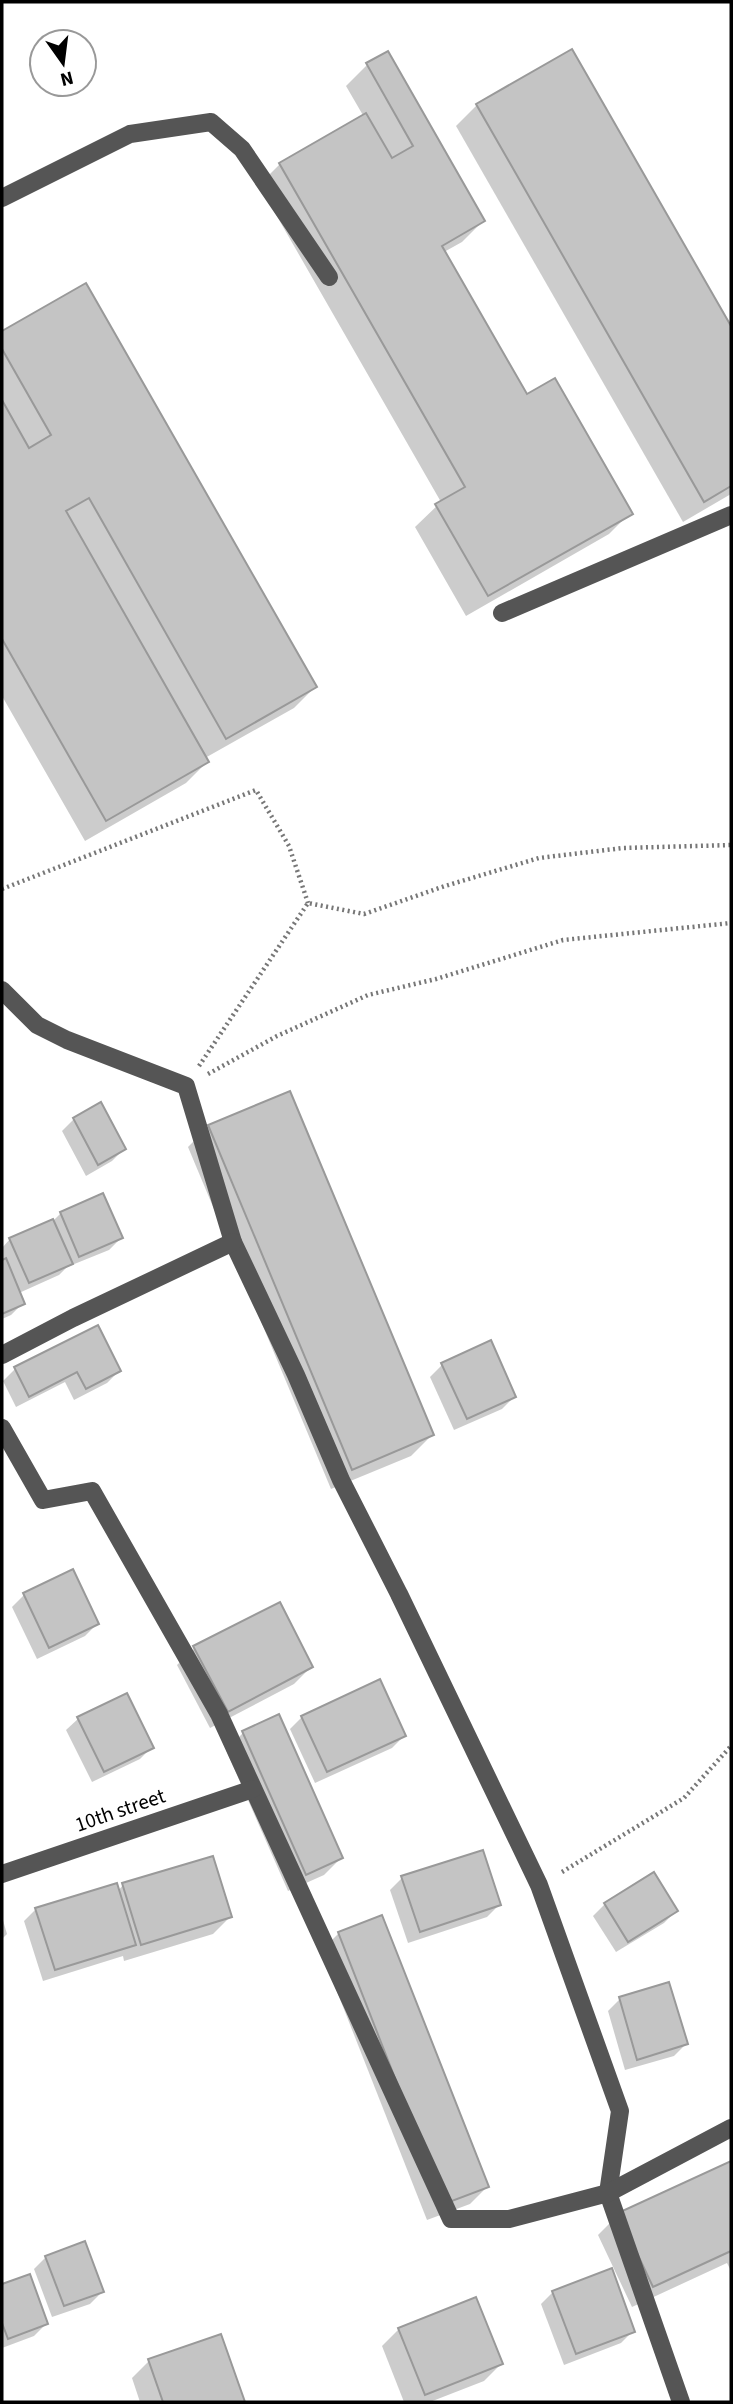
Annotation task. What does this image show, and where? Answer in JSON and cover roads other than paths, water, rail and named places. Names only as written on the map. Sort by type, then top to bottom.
[{"type":"street","points":[[2,198],[130,134],[211,122],[242,149],[328,277]]},
{"type":"street","points":[[502,613],[731,515]]},
{"type":"street","points":[[2,990],[37,1025],[67,1040],[186,1086],[233,1242],[296,1375],[341,1480],[539,1885],[620,2111],[608,2193],[681,2402]]},
{"type":"street","points":[[2,1355],[233,1242]]},
{"type":"street","points":[[2,1428],[43,1500],[92,1491],[219,1714],[451,2219],[509,2219],[608,2193],[731,2128]]},
{"type":"street","name":"10th street","points":[[2,1874],[253,1789]]}]
